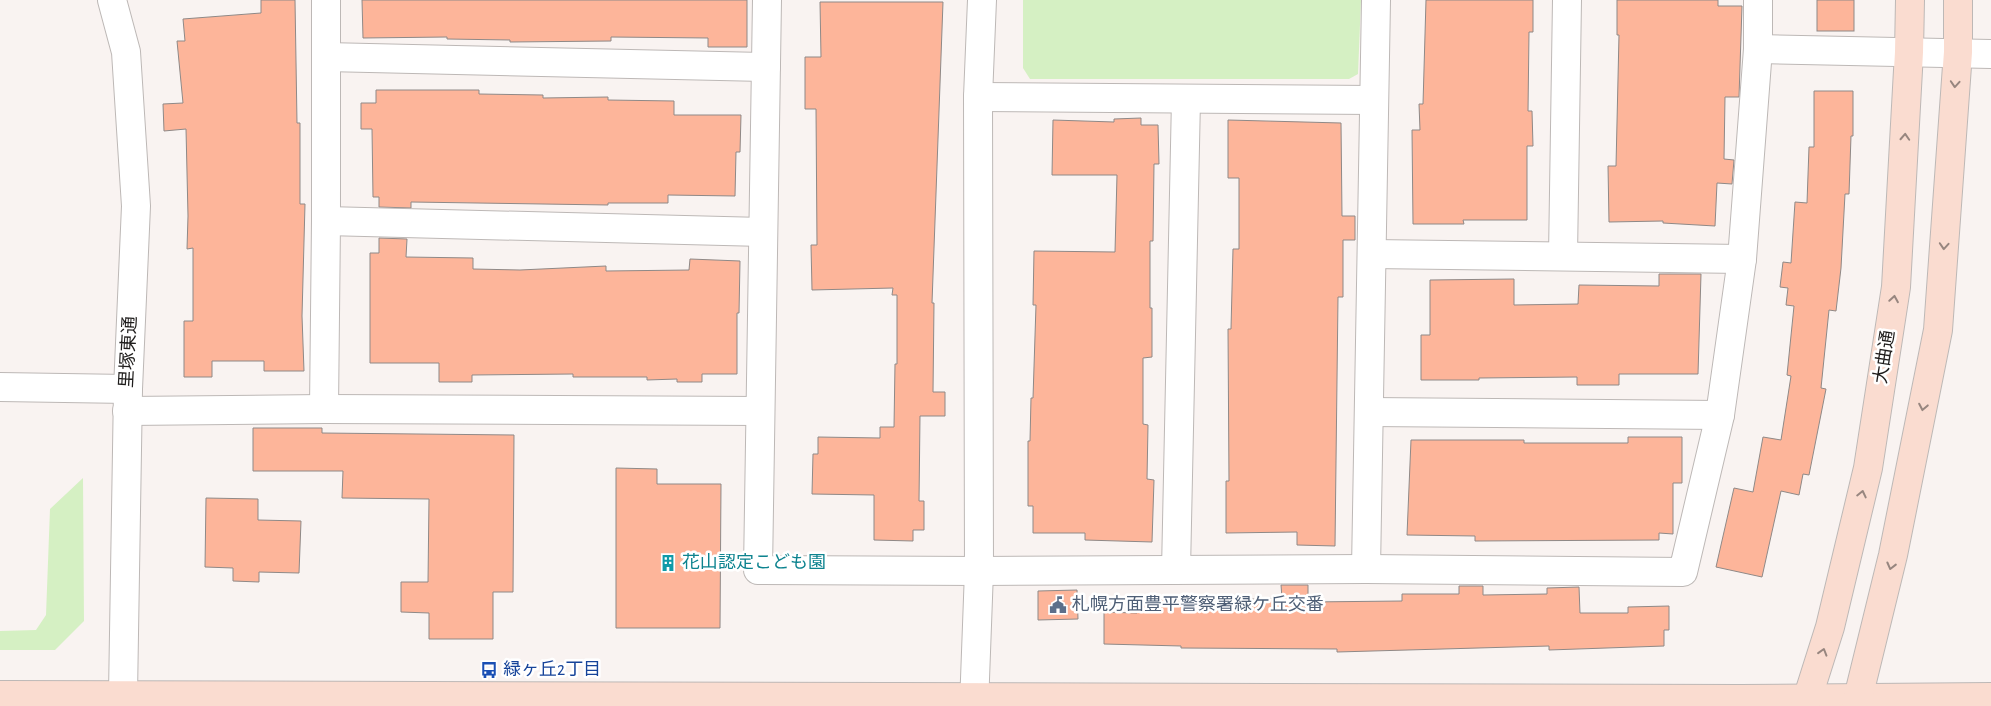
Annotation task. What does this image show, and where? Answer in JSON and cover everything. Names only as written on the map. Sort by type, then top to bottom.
[{"type":"street","name":"里塚東通","points":[[112,0],[126,52],[136,206],[127,400],[123,700]]},
{"type":"street","points":[[324,409],[326,0]]},
{"type":"street","points":[[767,0],[758,570],[1366,569],[1683,572],[1720,415],[1742,259],[1758,49],[1758,0]]},
{"type":"street","points":[[974,702],[979,571],[978,97],[982,0]]},
{"type":"street","points":[[1366,569],[1376,0]]},
{"type":"street","points":[[1563,256],[1566,0]]},
{"type":"street","name":"大曲通","points":[[1807,702],[1830,627],[1870,459],[1896,287],[1909,52],[1910,0]]},
{"type":"street","points":[[1857,702],[1893,555],[1938,330],[1958,52],[1958,0]]},
{"type":"street","points":[[1758,49],[1991,54]]},
{"type":"street","points":[[326,57],[766,67]]},
{"type":"street","points":[[978,97],[1374,100]]},
{"type":"street","points":[[1176,570],[1186,99]]},
{"type":"street","points":[[326,221],[763,232]]},
{"type":"street","points":[[1372,254],[1742,259]]},
{"type":"street","points":[[0,387],[127,400],[324,409],[760,411]]},
{"type":"street","points":[[1368,412],[1720,415]]},
{"type":"street","points":[[0,694],[123,700],[974,702],[1857,702],[1991,697]]},
{"type":"green space","points":[[1023,0],[1361,0],[1358,74],[1349,79],[1030,79],[1023,68]]},
{"type":"green space","points":[[83,478],[84,621],[55,650],[0,650],[0,631],[36,630],[46,615],[50,509]]},
{"type":"building","points":[[261,0],[295,0],[297,123],[300,123],[300,204],[305,204],[302,316],[304,371],[264,371],[264,361],[212,361],[212,377],[184,377],[184,321],[193,321],[193,248],[187,249],[186,129],[164,131],[163,104],[183,103],[177,41],[185,41],[183,19],[261,13]]},
{"type":"building","points":[[362,0],[747,0],[747,47],[708,47],[708,38],[611,37],[611,41],[510,42],[510,40],[447,39],[447,37],[363,38]]},
{"type":"building","points":[[1426,0],[1533,0],[1533,32],[1529,32],[1528,111],[1532,111],[1533,146],[1527,146],[1527,220],[1463,220],[1464,224],[1413,224],[1412,130],[1420,130],[1419,104],[1423,104]]},
{"type":"building","points":[[1617,0],[1718,0],[1718,6],[1742,6],[1739,97],[1725,97],[1724,159],[1734,160],[1732,184],[1717,183],[1715,226],[1663,223],[1663,221],[1609,222],[1608,166],[1616,166],[1619,35],[1617,35]]},
{"type":"building","points":[[1817,0],[1854,0],[1854,31],[1817,31]]},
{"type":"building","points":[[820,2],[943,2],[932,303],[934,303],[933,392],[945,392],[945,416],[920,416],[919,501],[924,501],[924,530],[913,530],[913,541],[874,540],[874,495],[812,494],[813,454],[818,454],[818,437],[880,438],[880,427],[894,427],[895,364],[897,364],[897,295],[892,295],[893,288],[812,290],[811,245],[817,245],[816,109],[805,109],[805,57],[821,57]]},
{"type":"building","points":[[376,90],[479,90],[479,94],[543,95],[543,98],[608,97],[608,100],[674,101],[674,115],[741,115],[740,152],[736,152],[735,196],[668,195],[668,203],[608,203],[608,205],[411,202],[411,208],[379,207],[379,197],[373,197],[372,129],[361,129],[361,103],[376,103]]},
{"type":"building","points":[[1814,91],[1853,91],[1853,136],[1851,136],[1849,194],[1845,194],[1841,268],[1836,311],[1829,310],[1821,388],[1826,389],[1809,475],[1803,474],[1799,495],[1781,491],[1762,577],[1716,567],[1734,488],[1753,492],[1763,437],[1781,440],[1791,376],[1787,375],[1794,306],[1786,305],[1788,288],[1780,287],[1783,262],[1791,263],[1795,202],[1807,203],[1809,147],[1814,147]]},
{"type":"building","points":[[1141,118],[1141,125],[1158,125],[1159,164],[1154,164],[1153,241],[1150,241],[1152,357],[1143,358],[1143,424],[1148,425],[1147,479],[1154,480],[1152,542],[1085,540],[1085,533],[1033,533],[1033,506],[1028,506],[1028,441],[1030,441],[1031,398],[1033,398],[1036,305],[1033,305],[1034,251],[1115,252],[1117,175],[1052,175],[1053,120],[1114,122],[1114,119]]},
{"type":"building","points":[[1228,120],[1341,123],[1342,216],[1355,216],[1355,240],[1343,240],[1343,297],[1338,297],[1335,546],[1297,545],[1297,532],[1226,533],[1226,481],[1229,481],[1228,329],[1231,329],[1233,249],[1239,249],[1239,178],[1228,178]]},
{"type":"building","points":[[379,238],[407,239],[406,257],[473,258],[473,269],[520,270],[606,266],[606,271],[689,270],[690,259],[740,261],[739,313],[737,313],[737,374],[702,374],[702,382],[677,382],[677,379],[647,380],[647,377],[573,377],[573,374],[472,375],[472,382],[439,382],[439,363],[370,363],[370,253],[379,253]]},
{"type":"building","points":[[1659,274],[1701,274],[1698,374],[1619,374],[1619,385],[1577,385],[1577,377],[1421,380],[1421,335],[1430,335],[1430,280],[1514,279],[1514,305],[1578,304],[1579,285],[1659,286]]},
{"type":"building","points":[[253,428],[322,428],[322,433],[514,435],[513,592],[493,592],[493,639],[429,639],[429,613],[401,612],[401,582],[428,582],[429,499],[342,498],[343,471],[253,471]]},
{"type":"building","points":[[1628,437],[1682,437],[1682,483],[1673,483],[1673,534],[1659,533],[1659,540],[1475,541],[1475,536],[1407,535],[1411,440],[1524,440],[1524,443],[1628,443]]},
{"type":"building","name":"花山認定こども園","points":[[616,468],[657,469],[657,484],[721,484],[720,628],[616,628]]},
{"type":"building","points":[[206,498],[258,499],[258,520],[301,521],[299,573],[259,572],[259,582],[233,581],[233,568],[205,567]]},
{"type":"building","points":[[1281,585],[1308,585],[1308,602],[1402,601],[1402,594],[1459,594],[1459,586],[1483,586],[1483,595],[1547,594],[1547,588],[1579,587],[1580,613],[1628,613],[1628,607],[1669,606],[1669,630],[1664,630],[1664,646],[1549,650],[1549,646],[1337,652],[1337,649],[1181,648],[1181,646],[1104,644],[1104,612],[1137,613],[1137,599],[1193,600],[1193,595],[1228,595],[1228,600],[1282,598]]},
{"type":"building","name":"札幌方面豊平警察署緑ケ丘交番","points":[[1077,590],[1078,619],[1038,620],[1038,591]]},
{"type":"place","name":"花山認定こども園","points":[[668,563]]},
{"type":"place","name":"札幌方面豊平警察署緑ケ丘交番","points":[[1058,605]]},
{"type":"place","name":"緑ヶ丘2丁目","points":[[489,670]]}]
